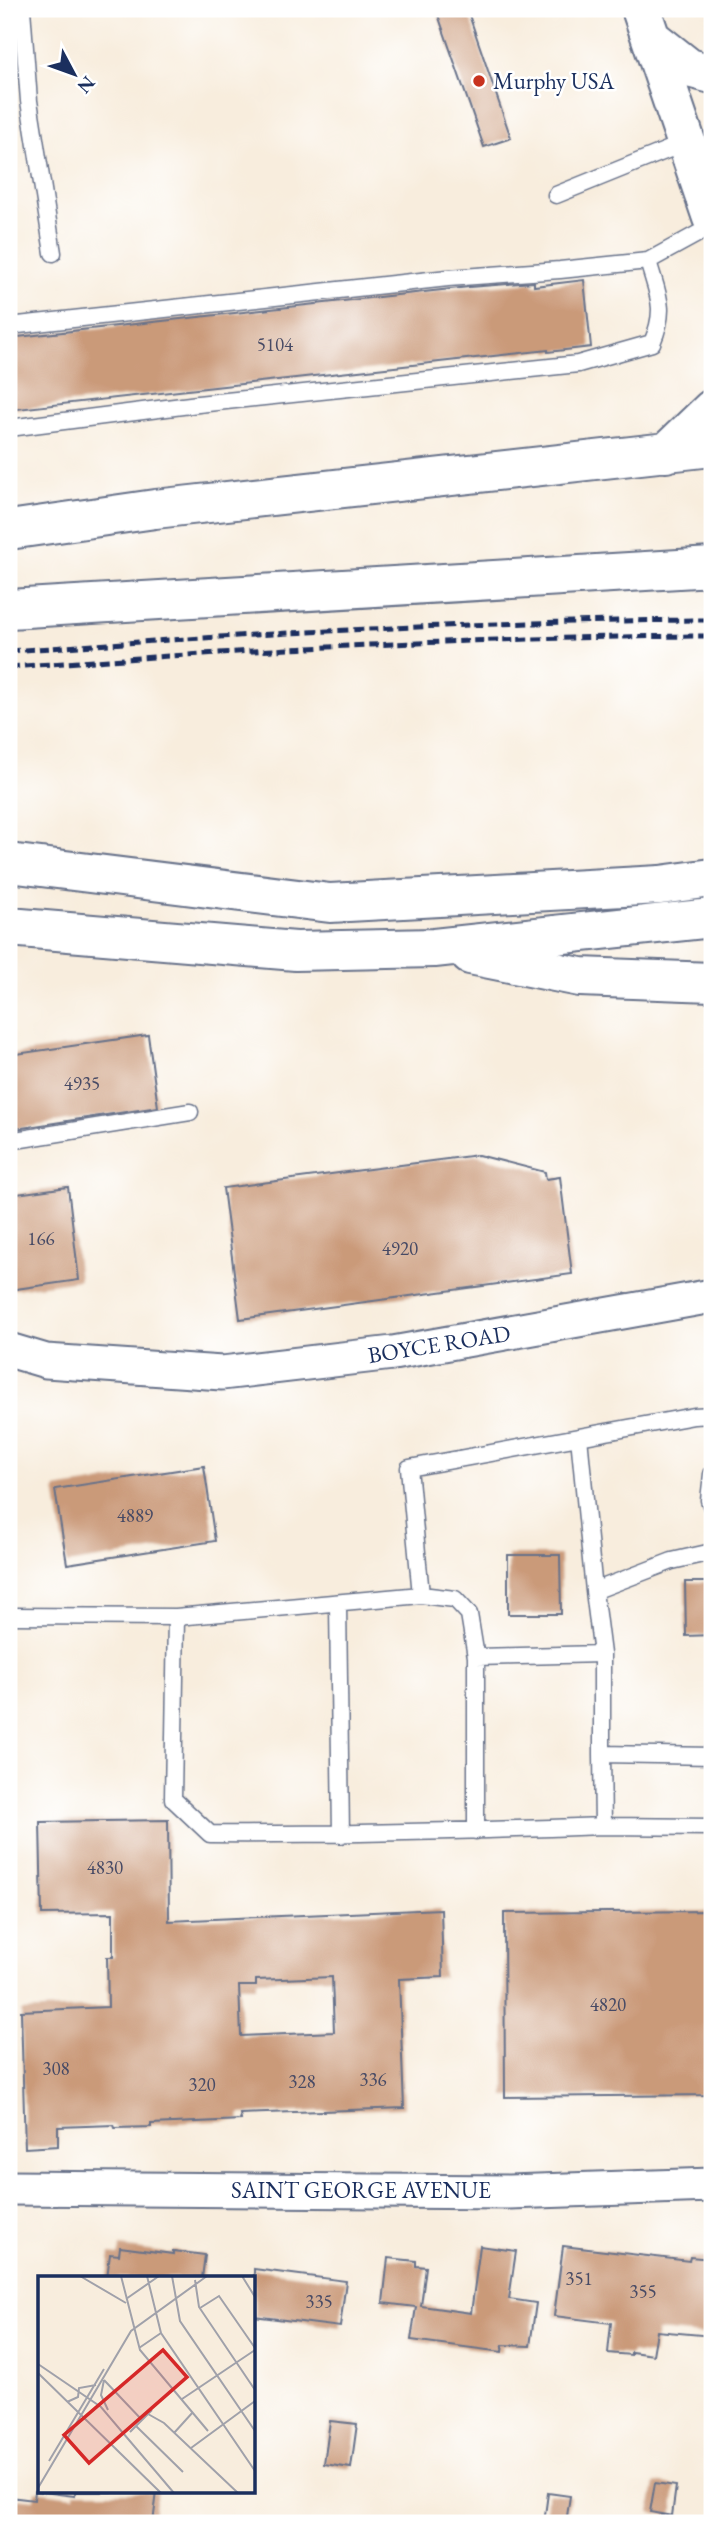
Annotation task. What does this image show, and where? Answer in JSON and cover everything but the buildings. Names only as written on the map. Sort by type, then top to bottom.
[{"type":"main road","points":[[646,23],[689,68],[712,75]]},
{"type":"main road","points":[[646,23],[712,218]]},
{"type":"main road","points":[[666,453],[712,409]]},
{"type":"main road","points":[[9,530],[156,509],[712,447]]},
{"type":"main road","points":[[9,609],[712,567]]},
{"type":"main road","points":[[9,863],[330,903],[660,885],[712,878]]},
{"type":"main road","points":[[9,927],[296,951],[434,948],[712,918]]},
{"type":"main road","points":[[434,948],[580,977],[712,982]]},
{"type":"street","name":"BOYCE ROAD","points":[[9,1350],[46,1361],[222,1373],[393,1353],[712,1296]]},
{"type":"street","name":"SAINT GEORGE AVENUE","points":[[9,2188],[509,2192],[712,2185]]},
{"type":"lane","points":[[22,9],[29,101],[53,253]]},
{"type":"lane","points":[[556,195],[687,142]]},
{"type":"lane","points":[[9,326],[448,278],[648,261],[712,226]]},
{"type":"lane","points":[[9,428],[198,404],[578,364],[624,352],[652,343],[661,323],[662,308],[648,261]]},
{"type":"lane","points":[[9,1142],[190,1112]]},
{"type":"lane","points":[[421,1595],[409,1468],[694,1416],[712,1415]]},
{"type":"lane","points":[[579,1437],[601,1654],[604,1826]]},
{"type":"lane","points":[[712,1474],[709,1500],[712,1508]]},
{"type":"lane","points":[[594,1591],[672,1560],[712,1552]]},
{"type":"lane","points":[[9,1616],[176,1617],[421,1595],[456,1599],[469,1614],[476,1657],[476,1831]]},
{"type":"lane","points":[[338,1604],[341,1835]]},
{"type":"lane","points":[[176,1617],[173,1799],[210,1834],[341,1835],[604,1826],[712,1827]]},
{"type":"lane","points":[[476,1657],[601,1654]]},
{"type":"lane","points":[[602,1754],[712,1756]]},
{"type":"railway","points":[[9,651],[360,630],[712,620]]},
{"type":"railway","points":[[9,667],[360,646],[712,636]]},
{"type":"place","name":"Murphy USA","points":[[479,81]]}]
